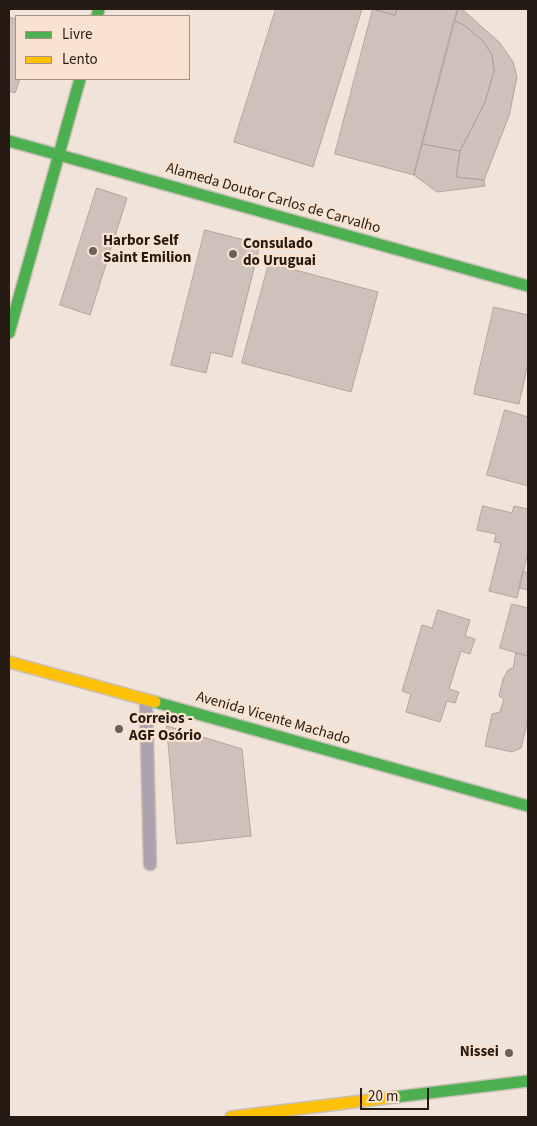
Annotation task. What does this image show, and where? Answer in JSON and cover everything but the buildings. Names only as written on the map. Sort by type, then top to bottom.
[{"type":"street","points":[[9,333],[80,80]]},
{"type":"street","name":"Alameda Doutor Carlos de Carvalho","points":[[9,141],[528,286]]},
{"type":"street","name":"Avenida Vicente Machado","points":[[9,662],[528,806]]},
{"type":"street","points":[[231,1117],[528,1081]]},
{"type":"lane","points":[[146,700],[150,864]]},
{"type":"traffic: fast","points":[[97,15],[99,9]]},
{"type":"traffic: fast","points":[[9,333],[80,80]]},
{"type":"traffic: fast","points":[[9,141],[528,286]]},
{"type":"traffic: fast","points":[[155,702],[528,806]]},
{"type":"traffic: fast","points":[[395,1097],[528,1081]]},
{"type":"traffic: slow","points":[[9,662],[155,702]]},
{"type":"traffic: slow","points":[[231,1117],[395,1097]]},
{"type":"place","name":"Harbor Self Saint Emilion","points":[[93,251]]},
{"type":"place","name":"Consulado do Uruguai","points":[[233,254]]},
{"type":"place","name":"Correios - AGF Osório","points":[[119,729]]},
{"type":"place","name":"Nissei","points":[[509,1053]]}]
